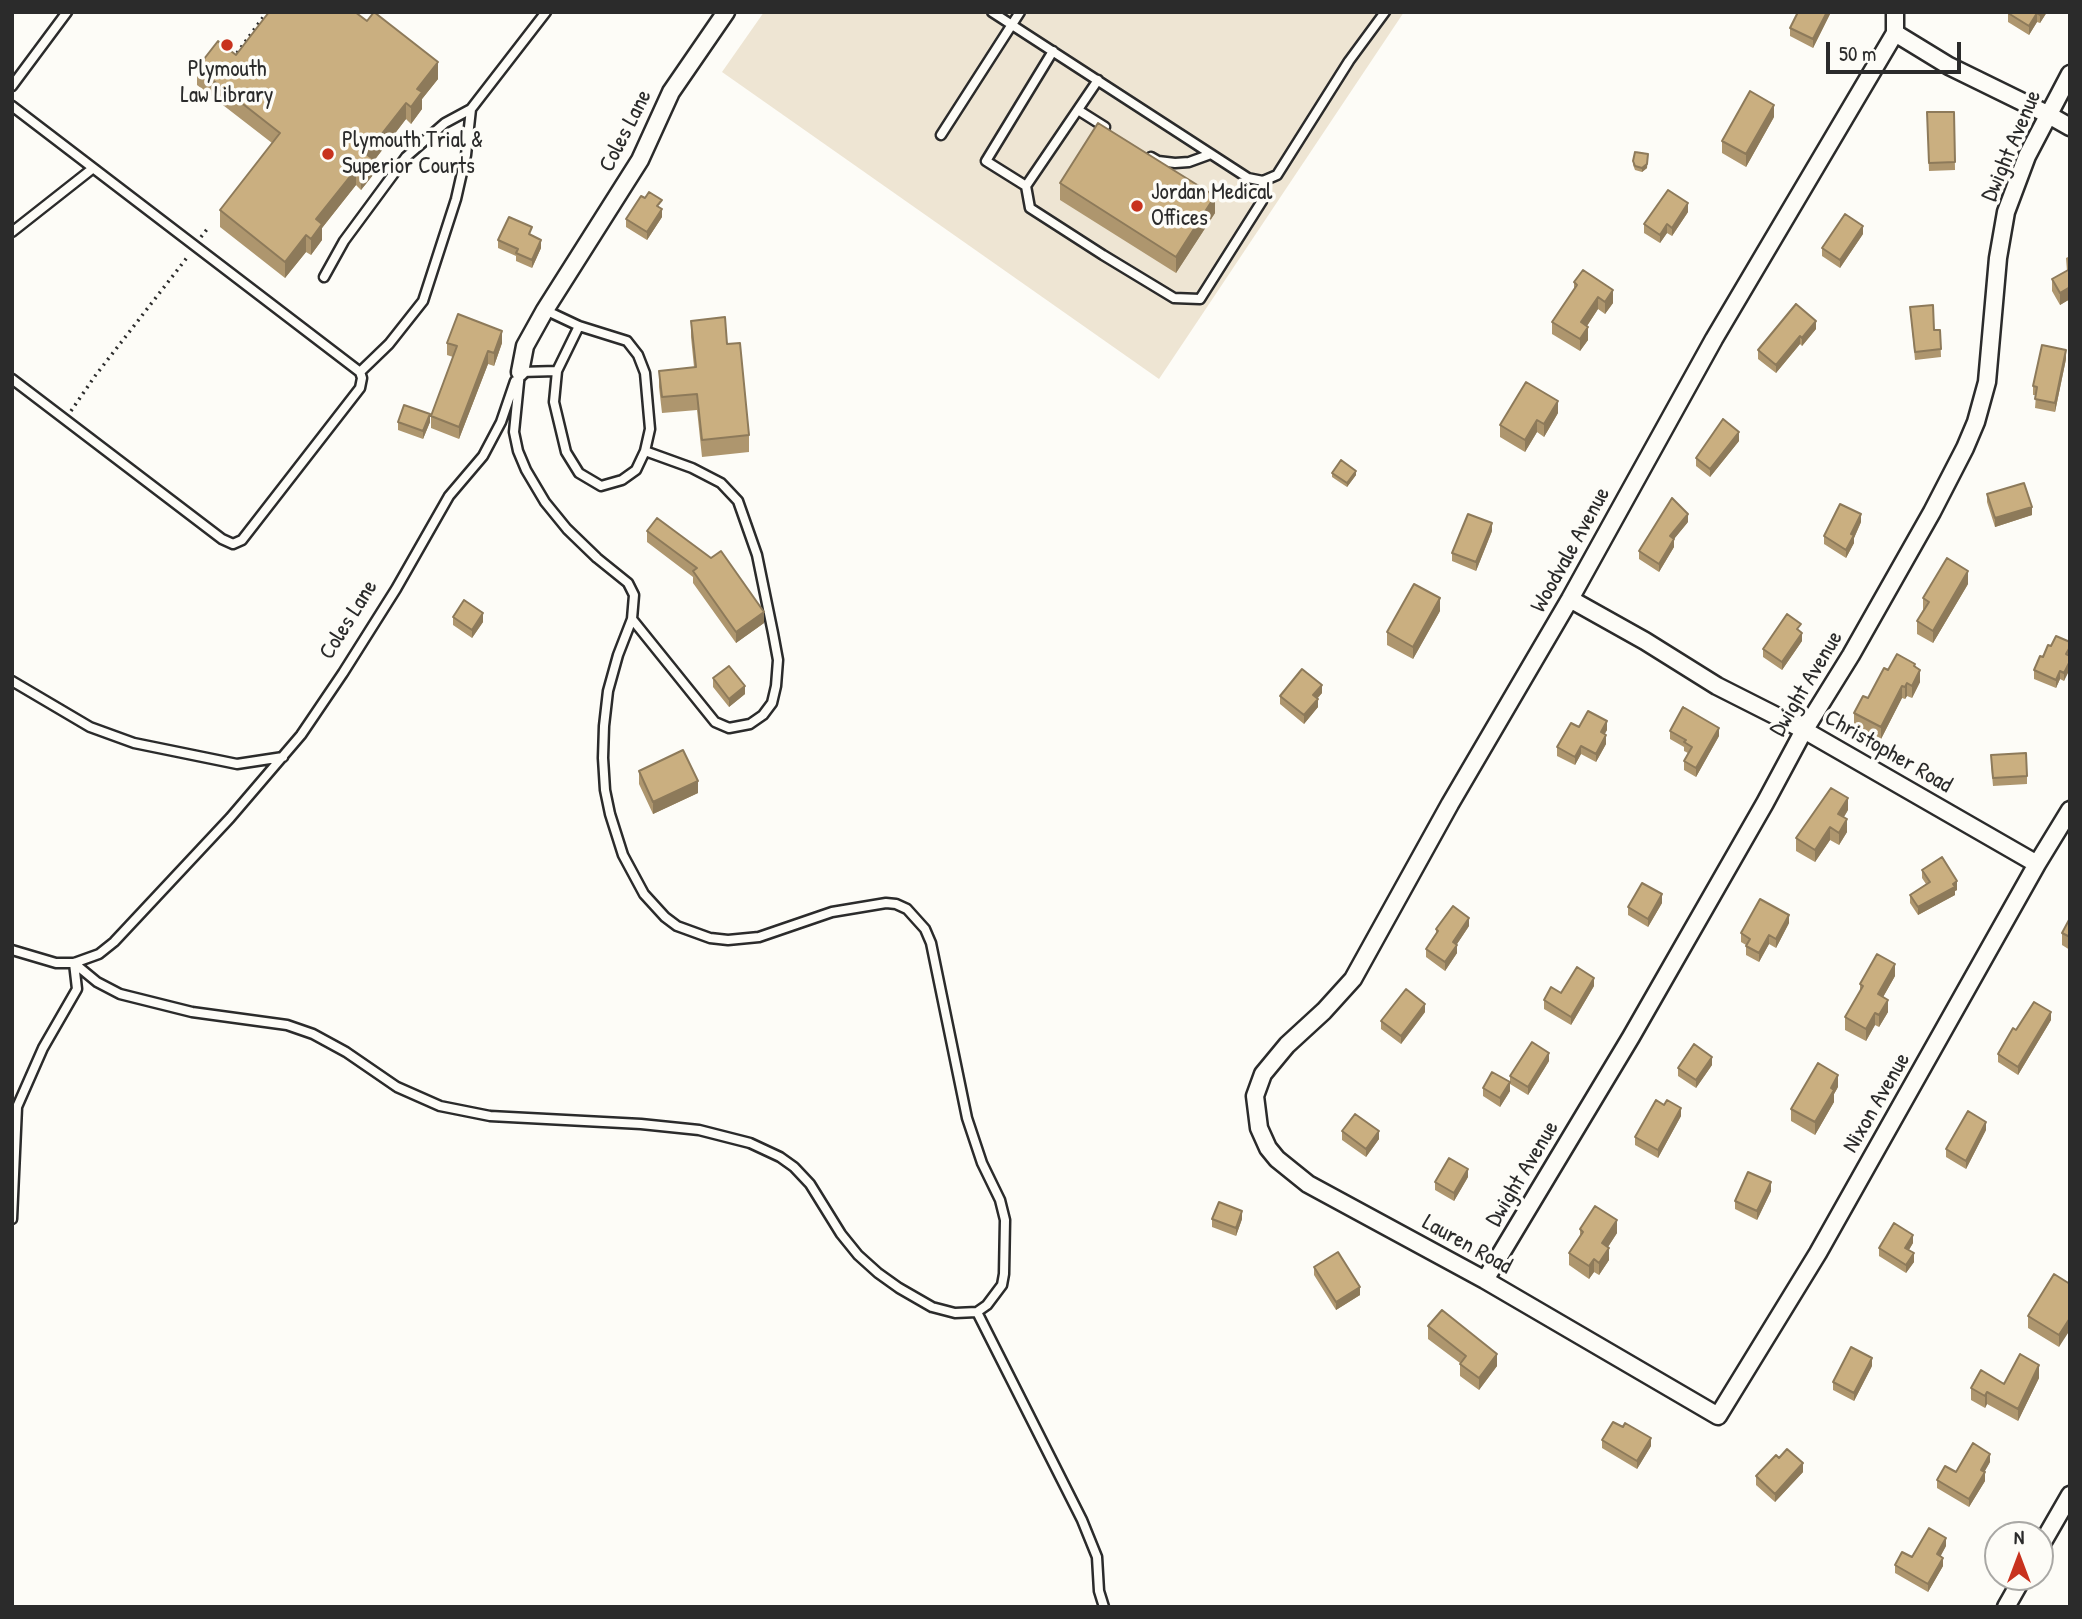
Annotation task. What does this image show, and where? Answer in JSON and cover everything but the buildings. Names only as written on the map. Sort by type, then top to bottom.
[{"type":"street","name":"Coles Lane","points":[[520,372],[525,346],[545,310],[640,160],[671,92],[726,12]]},
{"type":"street","points":[[1895,12],[1895,33],[1949,66],[2070,127]]},
{"type":"street","name":"Woodvale Avenue","points":[[1264,1072],[1353,979],[1450,804],[1570,599],[1714,339],[1895,33]]},
{"type":"street","name":"Dwight Avenue","points":[[1486,1280],[1631,1037],[1804,730],[1851,655],[1965,448],[1976,422],[1987,382],[1998,258],[2006,212],[2027,156],[2070,74]]},
{"type":"street","name":"Christopher Road","points":[[1570,599],[1717,686],[1804,730],[2037,864]]},
{"type":"street","name":"Nixon Avenue","points":[[1718,1416],[1818,1253],[2070,810]]},
{"type":"street","name":"Lauren Road","points":[[1264,1072],[1255,1096],[1256,1117],[1263,1138],[1277,1159],[1326,1195],[1486,1280],[1718,1416]]},
{"type":"street","points":[[2054,1523],[2070,1495]]},
{"type":"street","points":[[2006,1607],[2015,1591]]},
{"type":"lane","points":[[12,86],[68,12]]},
{"type":"lane","points":[[324,277],[344,241],[406,157],[445,123],[471,109],[546,12]]},
{"type":"lane","points":[[992,12],[1248,178],[1262,181],[1277,175],[1349,61],[1385,12]]},
{"type":"lane","points":[[941,135],[1020,12]]},
{"type":"lane","points":[[1026,186],[986,161],[1052,51]]},
{"type":"lane","points":[[1098,80],[1026,186],[1030,208],[1102,255],[1174,298],[1200,299],[1262,201],[1262,181]]},
{"type":"lane","points":[[12,106],[360,372],[362,378],[360,388],[242,540],[233,544],[222,539],[12,379]]},
{"type":"lane","points":[[360,372],[388,344],[423,300],[456,199],[466,155],[471,109]]},
{"type":"lane","points":[[1078,110],[1117,136]]},
{"type":"lane","points":[[1137,150],[1158,161],[1175,163],[1189,162],[1211,154]]},
{"type":"lane","points":[[12,232],[92,169]]},
{"type":"lane","points":[[545,310],[579,326],[627,341],[638,355],[645,373],[650,429],[645,451],[636,470],[622,480],[601,485],[579,473],[566,452],[554,402],[557,371],[579,326]]},
{"type":"lane","points":[[12,950],[46,961],[75,963],[97,982],[120,994],[192,1012],[287,1025],[313,1034],[410,1094],[456,1110],[508,1117],[680,1128],[733,1137],[750,1143],[780,1157],[799,1172],[810,1184],[849,1245],[888,1280],[932,1307],[955,1313],[977,1312],[987,1305],[1002,1284],[1005,1220],[1000,1200],[982,1163],[967,1118],[931,943],[925,929],[907,909],[886,903],[832,912],[774,934],[743,940],[710,938],[677,926],[654,906],[636,882],[623,855],[608,805],[604,773],[604,726],[608,691],[632,619],[634,595],[631,585],[597,558],[567,529],[545,502],[518,452],[514,432],[520,372],[557,371]]},
{"type":"lane","name":"Coles Lane","points":[[75,963],[99,954],[114,942],[230,818],[301,735],[396,589],[449,496],[483,456],[501,422],[520,372]]},
{"type":"lane","points":[[632,619],[715,722],[729,728],[750,724],[763,715],[772,703],[778,660],[776,646],[757,555],[738,501],[721,483],[692,468],[645,451]]},
{"type":"lane","points":[[12,681],[90,727],[134,744],[237,764],[282,757]]},
{"type":"lane","points":[[12,1219],[17,1107],[43,1048],[77,989],[75,963]]},
{"type":"lane","points":[[977,1312],[1082,1520],[1097,1557],[1099,1591],[1104,1607]]},
{"type":"path","points":[[237,54],[267,12]]},
{"type":"path","points":[[66,418],[208,228]]},
{"type":"shaded area","points":[[764,12],[1404,12],[1159,379],[722,72]]},
{"type":"place","name":"Plymouth Law Library","points":[[227,45]]},
{"type":"place","name":"Plymouth Trial & Superior Courts","points":[[328,154]]},
{"type":"place","name":"Jordan Medical Offices","points":[[1137,206]]}]
